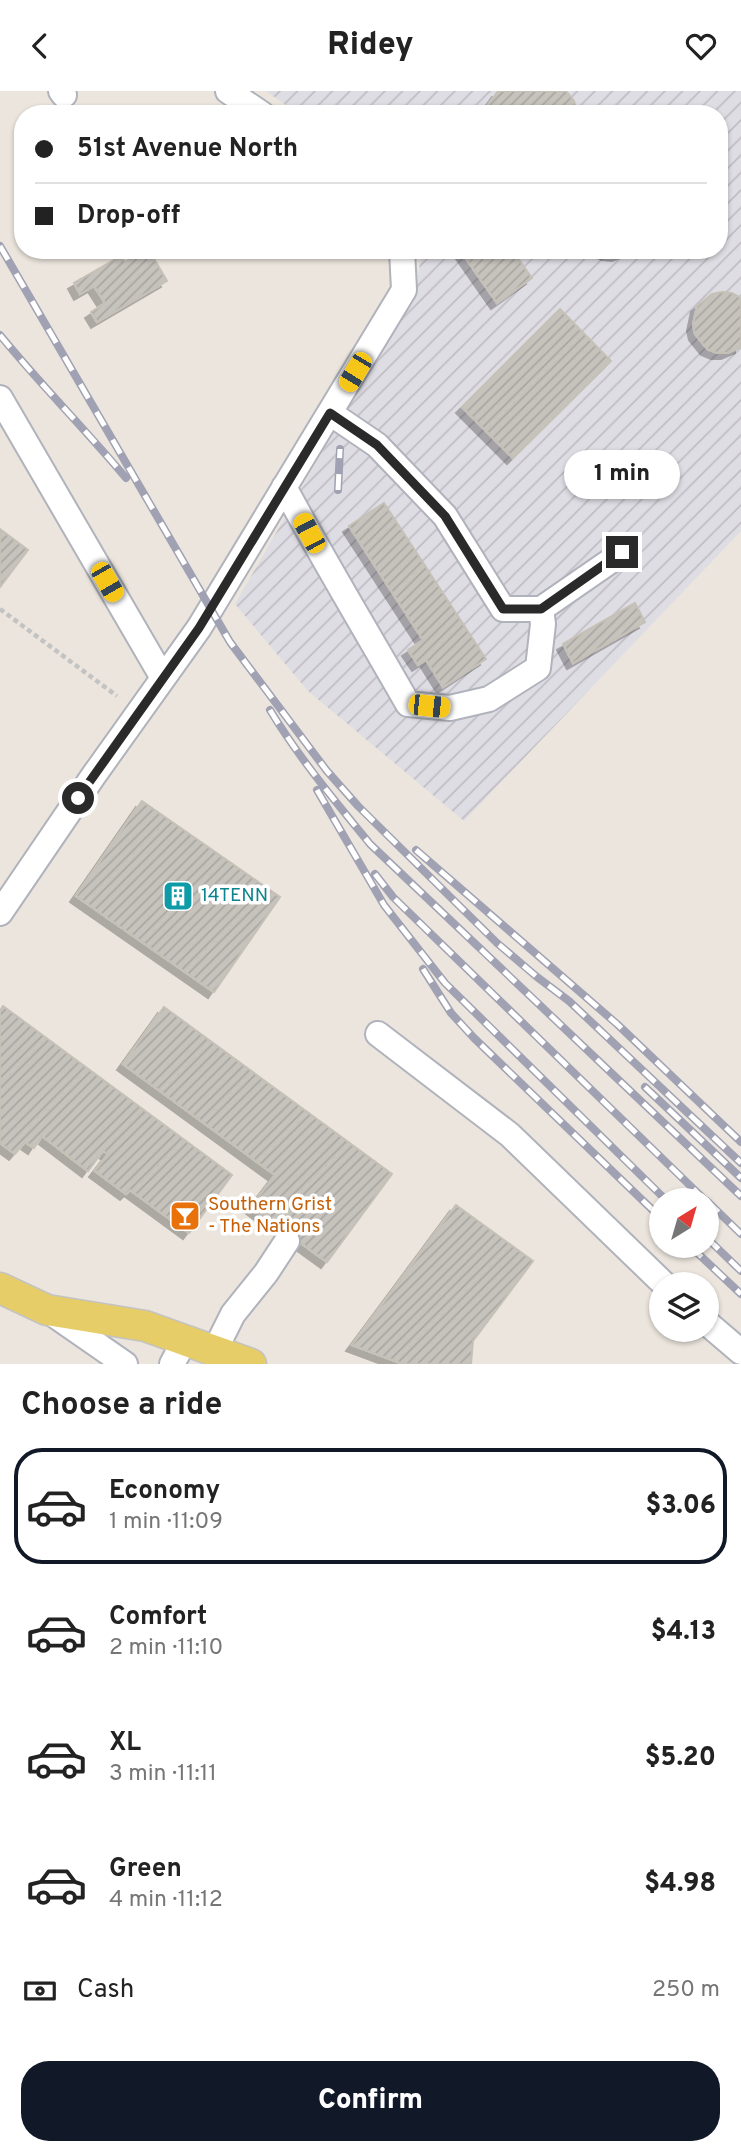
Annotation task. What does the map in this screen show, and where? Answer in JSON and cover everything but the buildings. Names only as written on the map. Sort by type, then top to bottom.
[{"type":"main road","points":[[0,1288],[47,1310],[145,1326],[178,1352],[215,1350],[251,1364]]},
{"type":"street","points":[[228,91],[249,105]]},
{"type":"street","points":[[0,913],[199,628],[404,291],[402,259]]},
{"type":"street","points":[[0,398],[163,678]]},
{"type":"street","points":[[330,413],[377,445],[445,516],[503,609],[541,609],[622,552]]},
{"type":"street","points":[[284,487],[334,579],[408,704],[450,708],[489,698],[538,668],[543,624],[541,609]]},
{"type":"street","points":[[378,1034],[510,1135],[652,1272]]},
{"type":"street","points":[[215,1350],[233,1314],[267,1273],[287,1241]]},
{"type":"street","points":[[47,1310],[125,1364]]},
{"type":"street","points":[[719,1333],[741,1352]]},
{"type":"path","points":[[0,609],[117,696]]},
{"type":"shaded area","points":[[266,91],[741,91],[741,531],[464,821],[308,691],[235,604],[416,289],[421,259],[728,259],[728,105],[285,105]]},
{"type":"railway","points":[[0,246],[230,642],[327,771],[358,806],[497,943],[569,1001],[741,1163]]},
{"type":"railway","points":[[0,335],[126,478]]},
{"type":"railway","points":[[338,490],[340,449]]},
{"type":"railway","points":[[270,710],[305,762],[370,844],[741,1196]]},
{"type":"railway","points":[[317,790],[384,905],[445,983],[654,1188]]},
{"type":"railway","points":[[416,850],[617,1024],[741,1142]]},
{"type":"railway","points":[[375,874],[393,897],[693,1188]]},
{"type":"railway","points":[[423,969],[451,1013],[474,1038],[649,1206]]},
{"type":"railway","points":[[645,1087],[741,1178]]},
{"type":"railway","points":[[719,1213],[741,1234]]},
{"type":"railway","points":[[719,1250],[741,1271]]},
{"type":"railway","points":[[703,1258],[741,1294]]},
{"type":"place","name":"14TENN","points":[[178,896]]},
{"type":"place","name":"Southern Grist - The Nations","points":[[185,1216]]},
{"type":"route","points":[[78,798],[199,628],[330,413],[377,445],[445,516],[503,609],[541,609],[622,552]]}]
